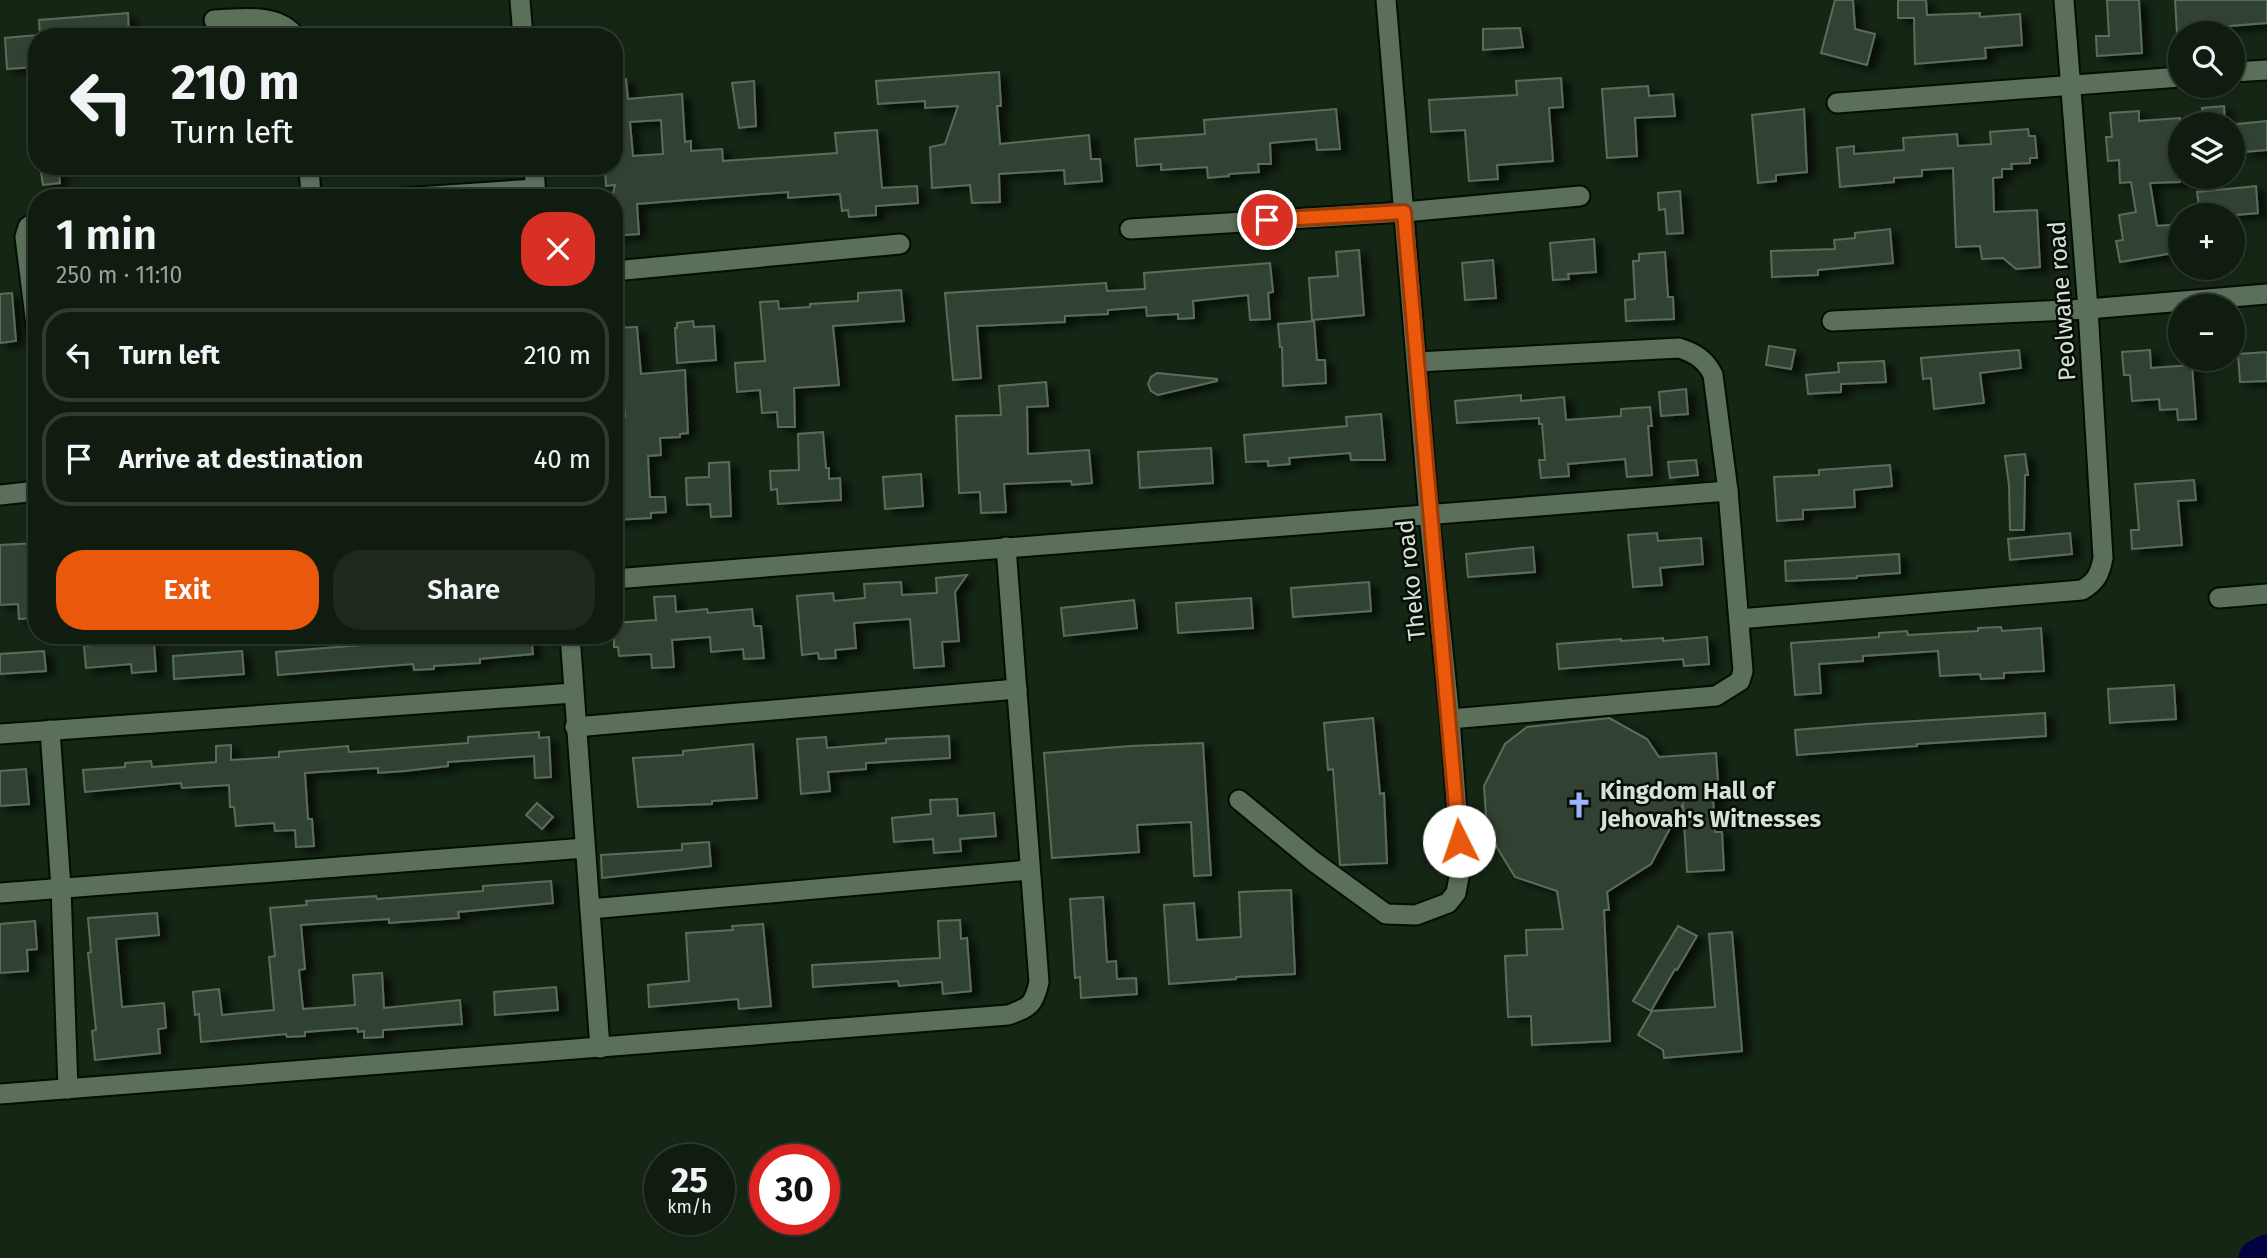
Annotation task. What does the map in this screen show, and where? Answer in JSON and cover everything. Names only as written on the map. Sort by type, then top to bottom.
[{"type":"street","points":[[520,0],[522,28]]},
{"type":"street","name":"Theko road","points":[[1239,800],[1313,861],[1386,914],[1416,915],[1448,903],[1456,893],[1461,866],[1450,719],[1429,515],[1386,0]]},
{"type":"street","name":"Peolwane road","points":[[1739,619],[2082,590],[2094,583],[2100,572],[2103,558],[2088,309],[2064,0]]},
{"type":"street","points":[[214,20],[265,18],[289,28]]},
{"type":"street","points":[[2245,71],[2267,70]]},
{"type":"street","points":[[1838,103],[2168,78]]},
{"type":"street","points":[[1130,229],[1404,212],[1580,196]]},
{"type":"street","points":[[28,227],[25,237],[28,261]]},
{"type":"street","points":[[623,270],[900,244]]},
{"type":"street","points":[[1832,321],[2088,309],[2267,294]]},
{"type":"street","points":[[1416,362],[1679,348],[1692,352],[1709,365],[1713,375],[1728,491],[1743,671],[1740,681],[1716,696],[1450,719]]},
{"type":"street","points":[[623,578],[1728,491]]},
{"type":"street","points":[[0,495],[28,492]]},
{"type":"street","points":[[0,1094],[1008,1015],[1027,1008],[1035,999],[1039,982],[1028,870],[1006,547]]},
{"type":"street","points":[[2219,598],[2267,594]]},
{"type":"street","points":[[570,644],[600,1048]]},
{"type":"street","points":[[576,727],[1017,689]]},
{"type":"street","points":[[0,734],[573,693]]},
{"type":"street","points":[[50,730],[61,888],[68,1089]]},
{"type":"street","points":[[0,892],[585,848]]},
{"type":"street","points":[[590,909],[1028,870]]},
{"type":"building","points":[[1835,0],[1853,0],[1855,29],[1875,34],[1867,65],[1821,53]]},
{"type":"building","points":[[1898,0],[1926,0],[1927,15],[1980,13],[1980,17],[2020,14],[2022,45],[1985,48],[1986,58],[1915,64],[1914,18],[1898,18]]},
{"type":"building","points":[[2107,0],[2139,0],[2142,53],[2097,56],[2096,36],[2109,36]]},
{"type":"building","points":[[2175,0],[2267,0],[2267,23],[2245,25],[2245,21],[2176,21]]},
{"type":"building","points":[[128,13],[129,28],[39,28],[39,20]]},
{"type":"building","points":[[1520,28],[1523,47],[1483,50],[1483,29]]},
{"type":"building","points":[[28,36],[28,68],[7,69],[5,38]]},
{"type":"building","points":[[999,72],[1001,106],[997,106],[1000,144],[1089,135],[1091,159],[1100,159],[1102,181],[1065,184],[1064,170],[999,174],[1000,202],[972,203],[970,185],[932,188],[930,147],[945,144],[958,106],[925,108],[925,101],[878,104],[876,81]]},
{"type":"building","points":[[1561,78],[1563,107],[1549,108],[1553,161],[1497,165],[1498,179],[1469,181],[1465,130],[1431,132],[1429,100],[1517,95],[1516,81]]},
{"type":"building","points":[[623,79],[626,79],[628,99],[682,94],[685,142],[691,141],[691,151],[722,149],[723,161],[837,153],[835,133],[877,130],[882,188],[917,186],[918,203],[876,206],[876,215],[849,217],[848,210],[842,211],[840,194],[788,198],[788,192],[637,204],[639,234],[623,235],[623,189],[614,189],[615,185],[606,186],[605,175],[623,175]],"holes":[[[661,120],[663,154],[633,156],[630,122]]]},
{"type":"building","points":[[754,81],[756,126],[739,128],[732,83]]},
{"type":"building","points":[[1648,86],[1649,96],[1673,94],[1675,116],[1635,118],[1637,156],[1607,158],[1602,89]]},
{"type":"building","points":[[2224,106],[2224,112],[2202,112],[2202,108]]},
{"type":"building","points":[[1336,109],[1340,149],[1317,150],[1316,139],[1270,143],[1271,164],[1258,164],[1259,172],[1208,178],[1207,167],[1161,170],[1161,164],[1137,166],[1135,139],[1205,134],[1204,120]]},
{"type":"building","points":[[1804,109],[1807,172],[1776,175],[1776,181],[1758,183],[1752,115]]},
{"type":"building","points":[[2139,111],[2139,121],[2168,119],[2168,182],[2150,183],[2157,226],[2168,225],[2168,254],[2120,262],[2116,241],[2123,240],[2119,215],[2136,212],[2131,182],[2120,183],[2119,160],[2108,161],[2106,137],[2112,137],[2110,113]]},
{"type":"building","points":[[2267,121],[2267,150],[2245,152],[2245,123]]},
{"type":"building","points":[[2028,129],[2029,136],[2035,136],[2037,158],[2030,158],[2030,163],[2011,164],[2012,169],[2002,169],[2002,177],[1993,178],[1994,212],[2037,210],[2040,267],[2016,269],[2003,258],[1982,259],[1980,246],[1956,247],[1953,168],[1922,170],[1922,176],[1894,178],[1894,182],[1840,187],[1837,148],[1854,146],[1854,154],[1904,150],[1903,138],[1957,134],[1958,146],[1991,144],[1990,132]]},
{"type":"building","points":[[41,175],[59,175],[60,183],[43,185]]},
{"type":"building","points":[[2256,186],[2258,213],[2245,214],[2245,203],[2199,203],[2197,192]]},
{"type":"building","points":[[1680,191],[1683,233],[1667,234],[1665,209],[1659,210],[1658,193]]},
{"type":"building","points":[[1890,229],[1893,263],[1818,270],[1818,275],[1772,277],[1771,251],[1835,249],[1834,240],[1855,238],[1855,233]]},
{"type":"building","points":[[1594,239],[1596,272],[1568,274],[1569,279],[1553,280],[1550,243]]},
{"type":"building","points":[[1359,250],[1364,315],[1312,320],[1309,278],[1338,276],[1336,252]]},
{"type":"building","points":[[1665,252],[1668,297],[1673,297],[1674,319],[1626,321],[1625,300],[1635,299],[1633,261],[1639,261],[1639,254]]},
{"type":"building","points":[[1493,260],[1496,298],[1465,300],[1462,263]]},
{"type":"building","points":[[1270,263],[1273,292],[1268,293],[1270,319],[1250,320],[1248,295],[1193,301],[1194,318],[1178,319],[1178,314],[1147,316],[1146,307],[1108,310],[1108,314],[1065,316],[1065,322],[977,326],[981,378],[953,380],[945,293],[1106,283],[1107,291],[1145,289],[1144,273]]},
{"type":"building","points":[[901,290],[904,321],[833,326],[839,385],[794,388],[795,427],[778,427],[777,412],[762,413],[760,390],[737,392],[735,363],[765,361],[760,302],[778,301],[779,309],[810,307],[810,304],[858,301],[858,293]]},
{"type":"building","points":[[12,293],[16,341],[0,343],[0,294]]},
{"type":"building","points":[[693,321],[694,327],[714,326],[716,360],[677,363],[675,328],[677,323]]},
{"type":"building","points":[[1314,321],[1317,360],[1325,360],[1326,383],[1283,386],[1282,347],[1278,324]]},
{"type":"building","points":[[637,327],[641,374],[685,370],[688,433],[680,434],[680,437],[660,438],[661,455],[648,456],[650,497],[665,497],[666,512],[651,513],[651,518],[623,520],[623,328]]},
{"type":"building","points":[[1769,346],[1795,350],[1791,369],[1766,365]]},
{"type":"building","points":[[2019,350],[2021,368],[1980,373],[1984,403],[1934,409],[1931,378],[1923,379],[1921,358]]},
{"type":"building","points":[[2150,350],[2151,368],[2168,367],[2168,371],[2192,371],[2196,419],[2178,420],[2177,409],[2160,410],[2159,399],[2132,401],[2130,375],[2124,375],[2122,352]]},
{"type":"building","points":[[2267,352],[2267,381],[2240,382],[2239,371],[2245,371],[2245,354]]},
{"type":"building","points":[[1884,361],[1886,382],[1841,384],[1841,392],[1808,394],[1806,375],[1839,372],[1838,363]]},
{"type":"building","points":[[1157,373],[1217,381],[1158,395],[1151,391],[1148,384],[1151,377]]},
{"type":"building","points":[[1046,382],[1048,406],[1027,407],[1028,454],[1089,450],[1092,483],[1072,485],[1071,481],[1004,484],[1006,512],[981,513],[980,492],[959,493],[956,416],[1001,415],[999,386]]},
{"type":"building","points":[[1686,389],[1688,414],[1661,416],[1659,392]]},
{"type":"building","points":[[1521,395],[1521,401],[1564,397],[1566,420],[1621,416],[1621,409],[1650,407],[1652,426],[1648,426],[1652,475],[1627,477],[1625,459],[1568,464],[1569,476],[1541,478],[1539,460],[1545,460],[1542,424],[1539,424],[1539,418],[1457,423],[1455,401]]},
{"type":"building","points":[[1381,414],[1385,460],[1351,460],[1350,453],[1289,458],[1290,464],[1268,466],[1268,461],[1246,462],[1244,435],[1347,426],[1346,417]]},
{"type":"building","points":[[823,432],[826,468],[829,468],[829,479],[840,478],[841,500],[778,504],[777,489],[771,490],[770,471],[799,470],[798,434]]},
{"type":"building","points":[[1211,448],[1213,483],[1140,488],[1138,452]]},
{"type":"building","points":[[2025,454],[2028,475],[2025,475],[2024,530],[2010,530],[2005,456]]},
{"type":"building","points":[[1696,460],[1698,475],[1670,478],[1668,462]]},
{"type":"building","points":[[729,462],[731,516],[711,517],[710,504],[687,505],[686,478],[709,477],[709,463]]},
{"type":"building","points":[[1890,465],[1892,486],[1854,490],[1855,507],[1803,510],[1803,519],[1777,521],[1774,477],[1819,475],[1819,470]]},
{"type":"building","points":[[921,474],[923,506],[885,509],[883,477]]},
{"type":"building","points":[[2194,480],[2196,500],[2178,501],[2182,545],[2132,549],[2131,530],[2139,530],[2135,484]]},
{"type":"building","points":[[1657,533],[1658,541],[1701,538],[1703,564],[1660,568],[1662,585],[1633,587],[1628,535]]},
{"type":"building","points":[[2070,533],[2072,554],[2010,560],[2008,539]]},
{"type":"building","points":[[28,543],[28,618],[19,619],[18,604],[0,605],[0,545]]},
{"type":"building","points":[[1533,547],[1535,572],[1468,577],[1466,554]]},
{"type":"building","points":[[1899,554],[1900,573],[1786,581],[1785,561]]},
{"type":"building","points":[[967,575],[955,592],[959,641],[942,642],[944,666],[914,668],[910,619],[854,623],[856,648],[835,650],[836,658],[819,659],[818,653],[802,655],[797,596],[833,593],[834,601],[865,598],[864,584],[901,582],[902,595],[937,593],[936,578]]},
{"type":"building","points":[[1369,582],[1371,611],[1293,617],[1291,588]]},
{"type":"building","points":[[675,596],[676,612],[707,609],[708,613],[752,609],[754,626],[761,626],[764,658],[744,659],[743,649],[711,652],[710,637],[672,640],[674,667],[652,668],[651,654],[619,656],[618,647],[614,647],[614,644],[623,644],[623,622],[656,620],[654,597]]},
{"type":"building","points":[[1251,598],[1253,628],[1178,633],[1176,603]]},
{"type":"building","points":[[1134,600],[1137,628],[1064,636],[1061,608]]},
{"type":"building","points":[[2001,627],[2002,631],[2041,628],[2044,671],[2004,673],[2004,678],[1981,679],[1980,674],[1940,676],[1938,651],[1863,656],[1863,661],[1819,664],[1821,693],[1795,695],[1791,643],[1879,637],[1879,633],[1907,631],[1908,635]]},
{"type":"building","points":[[1707,637],[1709,664],[1684,666],[1683,659],[1559,669],[1557,644]]},
{"type":"building","points":[[154,644],[156,671],[132,673],[131,664],[86,668],[84,646]]},
{"type":"building","points":[[375,644],[532,644],[533,654],[480,659],[480,663],[434,666],[434,669],[414,670],[413,664],[278,675],[276,652]]},
{"type":"building","points":[[44,651],[46,671],[0,674],[0,654]]},
{"type":"building","points":[[242,651],[244,674],[174,679],[173,656]]},
{"type":"building","points":[[2174,685],[2176,719],[2110,723],[2108,689]]},
{"type":"building","points":[[2045,713],[2046,736],[1797,755],[1795,730]]},
{"type":"building","points":[[1373,718],[1380,794],[1384,793],[1387,863],[1340,865],[1333,769],[1328,770],[1324,723]]},
{"type":"building","name":"Kingdom Hall of Jehovah's Witnesses","points":[[1609,718],[1647,739],[1659,757],[1716,753],[1719,797],[1713,797],[1715,832],[1722,832],[1724,870],[1687,872],[1683,804],[1651,864],[1607,892],[1609,910],[1604,910],[1610,1041],[1532,1045],[1531,1016],[1508,1017],[1505,956],[1527,955],[1526,930],[1563,929],[1557,891],[1515,877],[1487,831],[1484,786],[1505,744],[1527,727]]},
{"type":"building","points":[[539,732],[539,738],[549,737],[551,777],[535,778],[534,756],[448,762],[448,766],[405,771],[378,773],[378,768],[305,773],[308,819],[312,819],[314,846],[296,847],[295,830],[275,831],[274,823],[236,826],[234,807],[230,807],[229,785],[182,788],[181,783],[85,792],[83,770],[125,767],[125,763],[151,761],[152,767],[216,762],[216,746],[231,745],[231,760],[279,757],[279,752],[348,746],[349,752],[468,743],[468,737]]},
{"type":"building","points":[[949,736],[950,758],[866,763],[866,769],[828,772],[830,791],[801,794],[797,739],[826,737],[827,748],[886,743],[886,739]]},
{"type":"building","points":[[1203,743],[1211,875],[1194,876],[1191,822],[1137,825],[1139,852],[1052,858],[1044,753]]},
{"type":"building","points":[[753,744],[757,798],[712,801],[712,804],[638,807],[633,758],[683,755],[683,751]]},
{"type":"building","points":[[26,769],[29,804],[0,806],[0,771]]},
{"type":"building","points":[[957,799],[958,816],[994,813],[996,836],[960,839],[961,851],[934,853],[933,839],[894,842],[892,818],[931,814],[930,800]]},
{"type":"building","points":[[537,803],[553,817],[542,829],[526,815]]},
{"type":"building","points":[[709,842],[711,866],[602,878],[601,855],[682,850],[682,844]]},
{"type":"building","points":[[551,881],[553,903],[458,912],[459,918],[301,925],[305,969],[299,970],[303,1009],[355,1005],[353,975],[382,973],[384,1008],[460,1000],[462,1024],[383,1030],[383,1037],[364,1038],[364,1031],[358,1032],[357,1028],[305,1032],[305,1036],[287,1037],[286,1034],[201,1042],[199,1014],[195,1015],[193,992],[219,989],[222,1015],[274,1010],[269,957],[275,956],[270,908],[307,905],[306,901],[483,891],[483,886]]},
{"type":"building","points":[[1291,890],[1295,974],[1169,984],[1164,905],[1194,903],[1197,940],[1241,937],[1239,892]]},
{"type":"building","points":[[1103,897],[1107,962],[1116,961],[1117,979],[1136,978],[1137,994],[1081,998],[1080,977],[1075,978],[1070,899]]},
{"type":"building","points":[[157,913],[159,935],[116,939],[122,1007],[164,1003],[166,1028],[158,1029],[160,1053],[95,1060],[92,1031],[96,1030],[88,953],[91,952],[88,918]]},
{"type":"building","points":[[960,920],[961,939],[967,938],[971,991],[943,994],[942,982],[899,986],[898,981],[813,987],[812,965],[940,958],[938,921]]},
{"type":"building","points":[[35,921],[37,949],[27,950],[28,971],[0,973],[0,924]]},
{"type":"building","points":[[763,924],[771,1006],[739,1009],[738,999],[649,1007],[648,985],[689,981],[686,933],[733,930],[732,926]]},
{"type":"building","points":[[1678,926],[1697,936],[1651,1011],[1633,1001]]},
{"type":"building","points":[[1732,932],[1742,1051],[1664,1058],[1663,1050],[1638,1035],[1652,1011],[1715,1007],[1709,934]]},
{"type":"building","points":[[556,987],[558,1010],[495,1015],[494,992]]},
{"type":"waterway","points":[[2257,1258],[2267,1253]]},
{"type":"place","name":"Kingdom Hall of Jehovah's Witnesses","points":[[1579,805]]},
{"type":"route","points":[[1267,220],[1404,212],[1459,841]]}]
